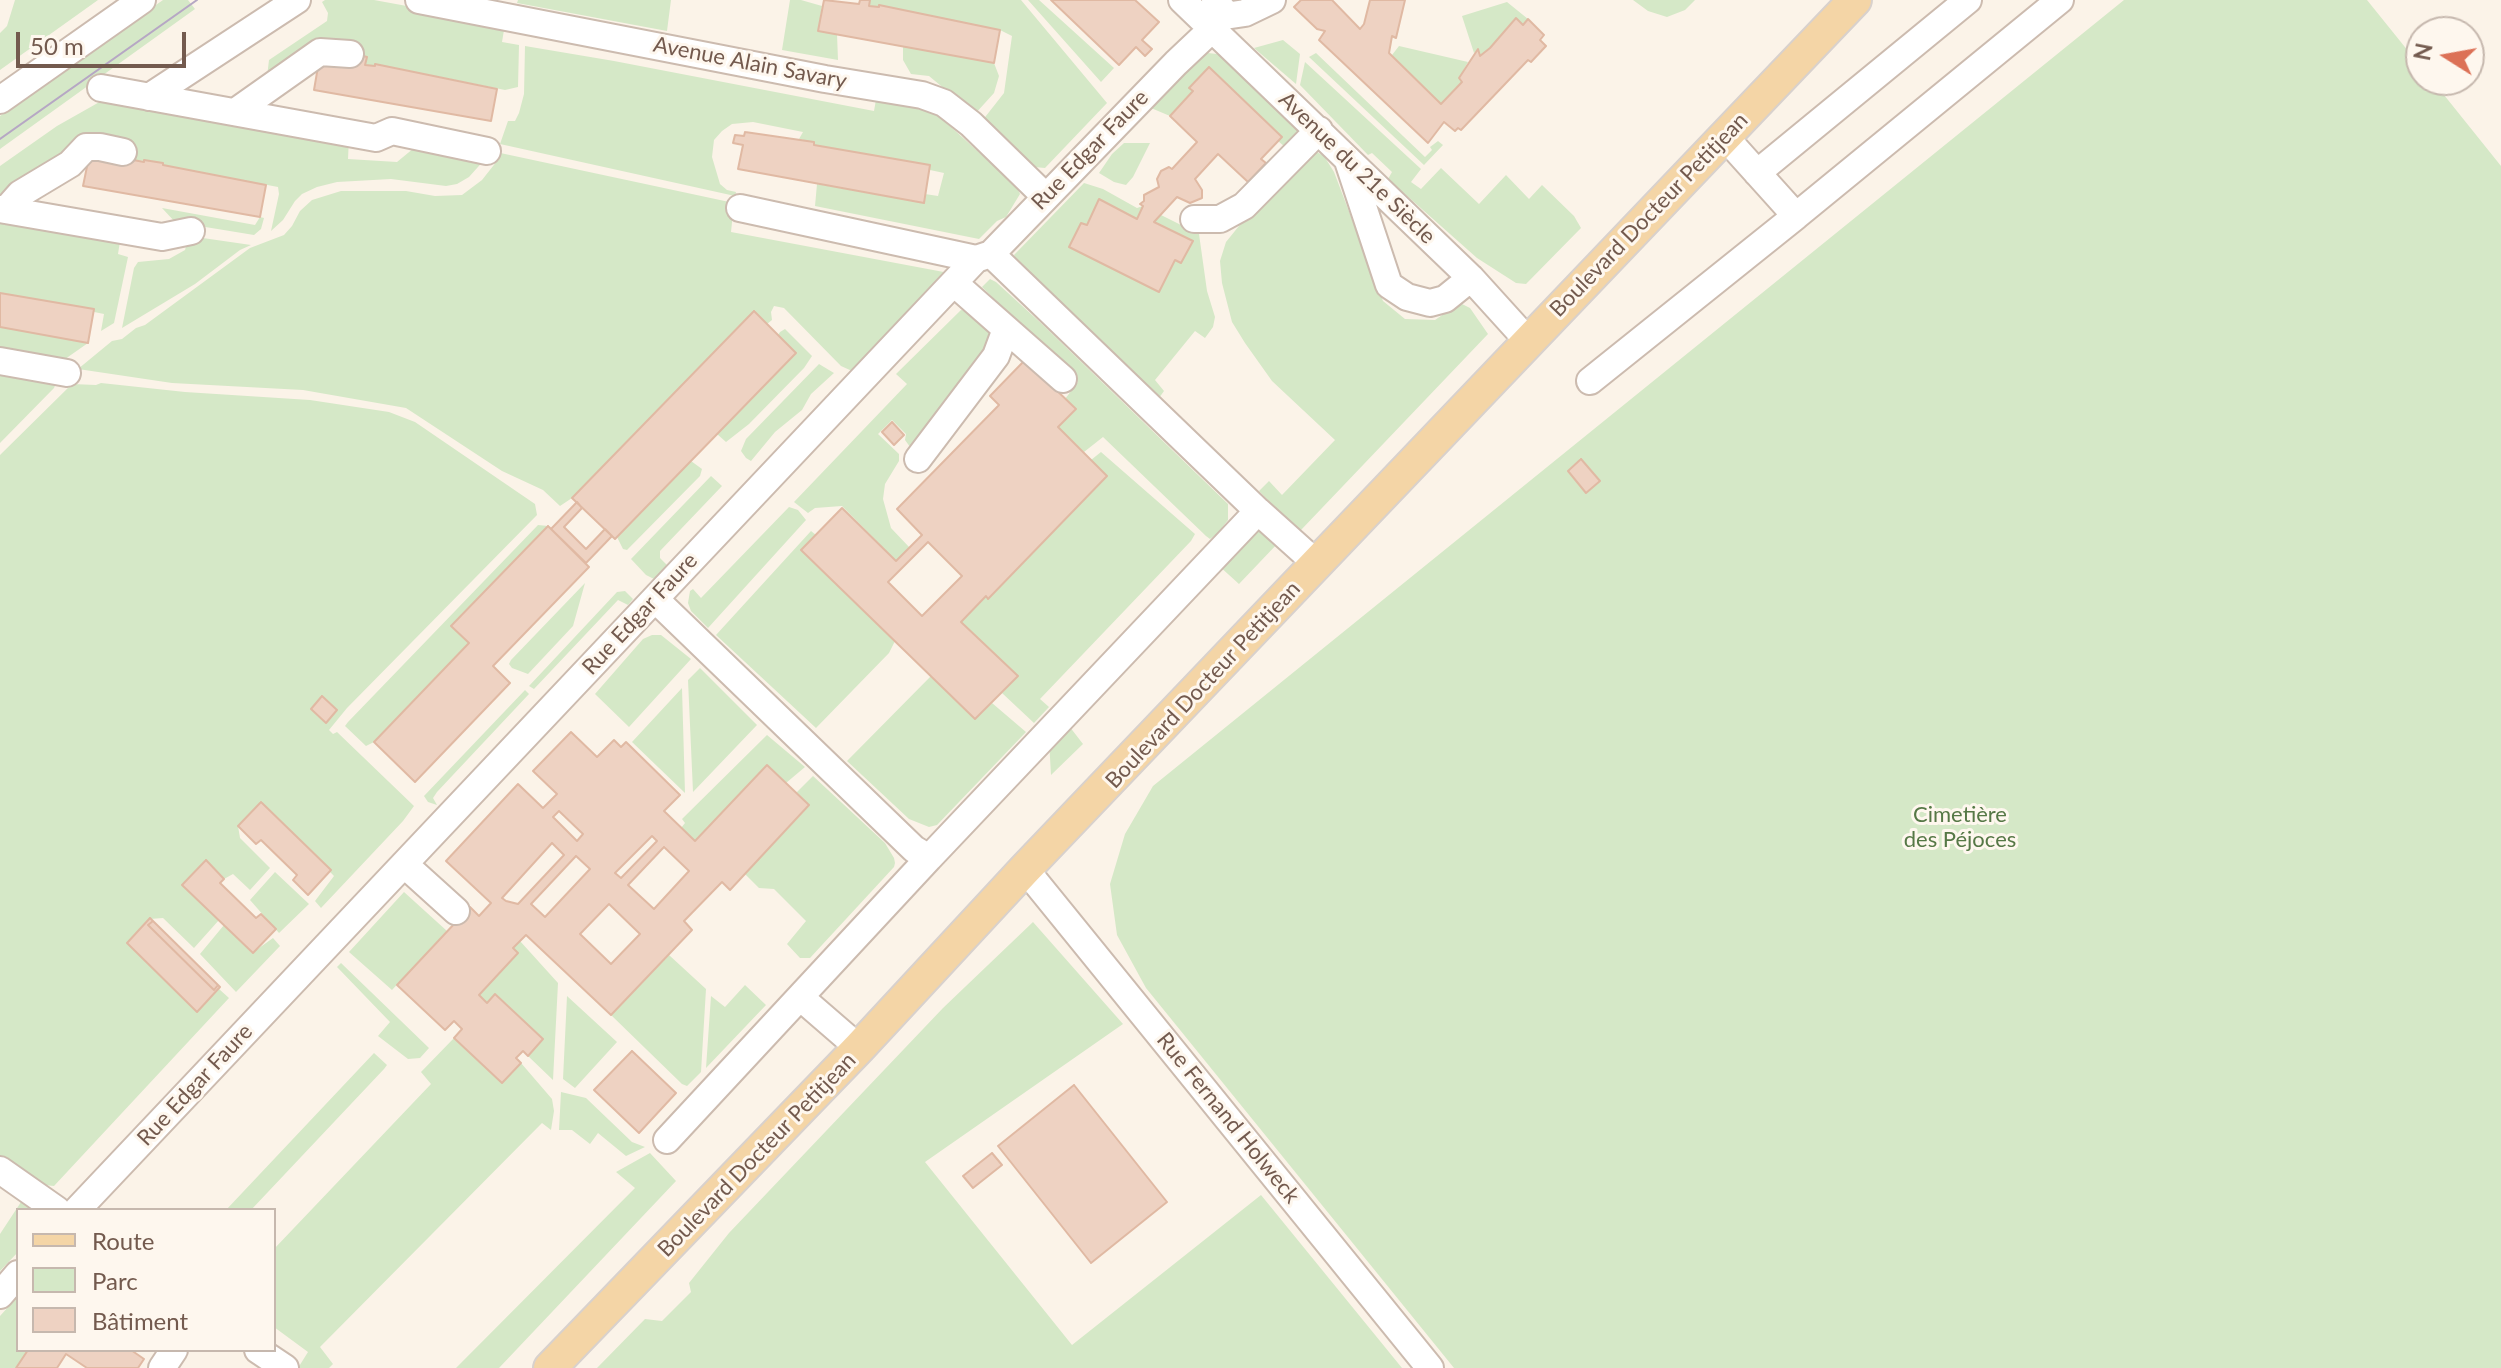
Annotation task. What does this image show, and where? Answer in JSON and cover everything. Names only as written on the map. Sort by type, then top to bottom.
[{"type":"main road","name":"Boulevard Docteur Petitjean","points":[[550,1368],[859,1048],[1025,869],[1855,0]]},
{"type":"street","points":[[0,100],[142,0]]},
{"type":"street","points":[[149,97],[297,0]]},
{"type":"street","name":"Avenue Alain Savary","points":[[419,0],[922,95],[944,103],[971,124],[1046,197]]},
{"type":"street","name":"Avenue du 21e Siècle","points":[[1182,0],[1215,15],[1319,130],[1471,278],[1529,342]]},
{"type":"street","points":[[1215,15],[1245,13],[1272,0]]},
{"type":"street","points":[[1757,173],[1968,0]]},
{"type":"street","points":[[1590,381],[2060,0]]},
{"type":"street","name":"Rue Edgar Faure","points":[[79,1208],[954,283],[1046,197],[1215,15]]},
{"type":"street","points":[[235,112],[320,52],[350,54]]},
{"type":"street","points":[[101,88],[376,138],[392,131],[487,151]]},
{"type":"street","points":[[1194,219],[1220,219],[1244,206],[1319,130]]},
{"type":"street","points":[[1724,136],[1796,216]]},
{"type":"street","points":[[3,209],[20,194],[70,164],[86,147],[123,152]]},
{"type":"street","points":[[1347,158],[1389,285],[1407,297],[1430,303],[1445,299],[1471,278]]},
{"type":"street","points":[[740,208],[984,257],[1317,564]]},
{"type":"street","points":[[3,209],[162,237],[191,231]]},
{"type":"street","points":[[954,283],[1063,379]]},
{"type":"street","points":[[918,459],[996,356],[1006,329]]},
{"type":"street","points":[[0,361],[67,373]]},
{"type":"street","points":[[667,1140],[1258,511]]},
{"type":"street","points":[[655,599],[914,849],[929,858]]},
{"type":"street","points":[[404,864],[456,911]]},
{"type":"street","name":"Rue Fernand Holweck","points":[[1025,869],[1430,1368]]},
{"type":"street","points":[[800,997],[859,1048]]},
{"type":"street","points":[[0,1170],[54,1208]]},
{"type":"street","points":[[0,1295],[16,1276]]},
{"type":"street","points":[[261,1352],[285,1368]]},
{"type":"green space","points":[[15,0],[98,0],[0,70],[0,33],[7,26]]},
{"type":"green space","points":[[163,0],[188,0],[195,9],[0,149],[0,116]]},
{"type":"green space","points":[[374,0],[505,24],[502,42],[519,45],[518,87],[505,90],[376,64],[365,65],[367,57],[356,54],[266,85],[269,60],[327,21],[328,13],[322,2]]},
{"type":"green space","points":[[518,0],[671,0],[667,31],[517,3]]},
{"type":"green space","points":[[790,0],[822,6],[818,31],[837,34],[838,60],[782,50]]},
{"type":"green space","points":[[870,0],[1021,0],[1107,103],[1045,168],[1034,167],[982,121],[1004,93],[1012,36],[1000,30],[880,5],[869,6]]},
{"type":"green space","points":[[1028,0],[1039,0],[1114,68],[1101,82]]},
{"type":"green space","points":[[1633,0],[1695,0],[1685,10],[1667,17],[1648,11]]},
{"type":"green space","name":"Cimetière des Péjoces","points":[[2124,0],[2367,0],[2405,47],[2405,96],[2445,96],[2501,166],[2501,1368],[1454,1368],[1146,988],[1117,935],[1110,884],[1125,834],[1153,786]]},
{"type":"green space","points":[[1507,2],[1528,19],[1523,25],[1515,18],[1490,48],[1480,56],[1478,50],[1474,53],[1462,16]]},
{"type":"green space","points":[[1283,40],[1300,54],[1296,84],[1254,48]]},
{"type":"green space","points":[[525,46],[874,111],[877,94],[928,106],[1017,187],[1020,194],[1006,217],[997,221],[979,239],[815,206],[817,184],[923,203],[925,194],[938,196],[944,173],[930,170],[930,165],[814,145],[814,142],[799,139],[803,132],[753,122],[732,124],[714,140],[712,157],[720,184],[736,192],[735,196],[500,144],[508,121],[515,121],[519,113],[524,94]]},
{"type":"green space","points":[[903,46],[994,63],[999,76],[994,93],[975,114],[929,76],[911,74],[903,60]]},
{"type":"green space","points":[[1399,46],[1468,62],[1459,78],[1462,82],[1441,104],[1392,55]]},
{"type":"green space","points":[[1208,53],[1217,54],[1228,61],[1302,130],[1285,147],[1278,141],[1282,137],[1209,68],[1189,87],[1193,91],[1170,116],[1151,108],[1196,59]]},
{"type":"green space","points":[[1316,53],[1425,157],[1432,150],[1430,147],[1438,141],[1443,145],[1424,165],[1309,57]]},
{"type":"green space","points":[[1305,62],[1421,169],[1411,182],[1421,189],[1441,168],[1479,204],[1506,175],[1529,199],[1542,185],[1574,216],[1581,228],[1526,284],[1516,283],[1477,258],[1388,179],[1392,172],[1372,153],[1368,155],[1300,85]]},
{"type":"green space","points":[[103,100],[349,138],[348,159],[397,162],[414,148],[486,158],[469,177],[446,186],[391,179],[337,182],[317,187],[302,194],[271,231],[278,187],[135,160],[136,151],[85,143],[0,200],[0,166],[57,126]]},
{"type":"green space","points":[[1124,143],[1150,143],[1126,185],[1099,173]]},
{"type":"green space","points":[[491,151],[734,203],[731,232],[949,273],[852,371],[841,366],[784,308],[774,306],[772,320],[767,324],[754,312],[572,498],[560,506],[543,490],[502,471],[406,408],[303,390],[172,383],[78,369],[112,341],[122,339],[145,325],[250,248],[284,235],[300,211],[312,200],[341,191],[462,195],[482,180],[497,161]]},
{"type":"green space","points":[[1315,151],[1324,156],[1334,172],[1383,301],[1405,319],[1435,320],[1460,303],[1470,308],[1488,334],[1301,530],[1293,526],[1259,491],[1269,481],[1282,495],[1335,440],[1272,381],[1245,343],[1232,322],[1220,261],[1226,242],[1243,221]]},
{"type":"green space","points":[[1084,183],[1103,189],[1137,208],[1143,206],[1199,234],[1207,291],[1215,317],[1213,327],[1205,338],[1195,331],[1155,380],[1164,391],[1159,398],[1018,267],[1014,255]]},
{"type":"green space","points":[[162,208],[255,225],[260,217],[264,218],[261,229],[254,235],[175,222]]},
{"type":"green space","points":[[0,216],[121,235],[118,254],[128,257],[114,323],[101,331],[104,314],[0,293]]},
{"type":"green space","points":[[189,236],[251,245],[195,284],[122,328],[134,268],[138,262],[169,259],[185,250]]},
{"type":"green space","points":[[990,279],[1043,325],[1228,504],[1228,520],[1218,533],[1210,539],[1206,536],[1103,437],[1084,452],[1058,427],[1076,410],[1065,399],[1078,382],[982,287]]},
{"type":"green space","points":[[961,310],[976,312],[992,332],[980,357],[913,451],[905,440],[906,434],[892,420],[878,434],[899,454],[899,461],[885,484],[883,499],[891,528],[910,548],[896,561],[842,506],[815,508],[808,513],[794,502],[907,384],[896,374]]},
{"type":"green space","points":[[0,327],[88,343],[58,364],[0,352]]},
{"type":"green space","points":[[785,329],[812,356],[749,424],[726,442],[717,434],[780,332]]},
{"type":"green space","points":[[819,364],[834,373],[811,394],[802,410],[775,432],[751,461],[746,458],[741,451],[746,439]]},
{"type":"green space","points":[[0,367],[59,377],[54,388],[0,443]]},
{"type":"green space","points":[[101,383],[310,400],[389,412],[415,422],[535,504],[537,515],[329,730],[333,734],[337,732],[414,806],[321,908],[315,901],[334,876],[261,802],[238,826],[240,838],[270,868],[250,890],[233,874],[224,879],[205,860],[183,885],[219,920],[194,948],[163,918],[150,919],[197,1011],[219,989],[229,998],[54,1186],[44,1185],[0,1157],[0,455],[72,384]]},
{"type":"green space","points":[[1101,452],[1195,534],[1040,699],[1049,707],[1034,723],[1002,693],[1018,676],[961,622],[1106,476],[1091,460]]},
{"type":"green space","points":[[691,461],[702,469],[700,476],[627,550],[623,549],[617,537]]},
{"type":"green space","points":[[711,476],[722,486],[660,551],[660,558],[667,565],[654,579],[646,575],[631,559]]},
{"type":"green space","points":[[789,507],[798,510],[806,520],[708,628],[691,611],[688,603],[690,591],[693,589],[701,598]]},
{"type":"green space","points":[[538,525],[548,526],[452,626],[469,643],[374,742],[366,746],[345,726],[348,722]]},
{"type":"green space","points":[[811,531],[816,535],[802,550],[895,641],[889,653],[816,728],[716,635]]},
{"type":"green space","points":[[1262,531],[1279,542],[1239,584],[1218,565],[1253,532]]},
{"type":"green space","points":[[585,583],[573,626],[528,674],[512,668],[509,664],[511,660]]},
{"type":"green space","points":[[625,591],[633,599],[628,605],[618,600],[534,689],[529,686],[617,592]]},
{"type":"green space","points":[[661,635],[691,659],[629,727],[595,694],[643,639]]},
{"type":"green space","points":[[700,668],[757,725],[693,792],[688,680]]},
{"type":"green space","points":[[931,676],[975,719],[992,703],[1026,732],[937,825],[929,827],[909,819],[847,761]]},
{"type":"green space","points":[[682,688],[685,793],[632,742]]},
{"type":"green space","points":[[525,690],[529,694],[437,792],[433,798],[437,805],[428,802],[424,796]]},
{"type":"green space","points":[[1066,722],[1083,744],[1051,775],[1049,740]]},
{"type":"green space","points":[[767,735],[805,767],[786,783],[767,766],[695,841],[681,828],[685,823],[682,819]]},
{"type":"green space","points":[[813,776],[885,843],[895,863],[810,958],[800,958],[787,944],[806,921],[774,889],[759,888],[745,874],[809,806],[796,793]]},
{"type":"green space","points":[[275,872],[309,904],[279,933],[250,900]]},
{"type":"green space","points":[[404,892],[447,931],[392,990],[349,952]]},
{"type":"green space","points":[[1033,922],[1123,1024],[925,1162],[1072,1345],[1261,1195],[1402,1368],[597,1368],[645,1319],[662,1321],[691,1292],[689,1283],[729,1233],[943,1008]]},
{"type":"green space","points":[[224,925],[252,953],[273,938],[280,946],[236,992],[200,954]]},
{"type":"green space","points":[[520,941],[558,983],[553,1080],[528,1056],[543,1039],[496,994],[487,1003],[479,995],[518,953],[513,948]]},
{"type":"green space","points":[[669,955],[706,989],[701,1072],[687,1086],[611,1015]]},
{"type":"green space","points":[[341,963],[429,1048],[420,1058],[408,1059],[378,1036],[390,1022],[337,967]]},
{"type":"green space","points":[[745,985],[766,1005],[706,1068],[711,996],[725,1007]]},
{"type":"green space","points":[[567,996],[617,1042],[575,1088],[563,1079]]},
{"type":"green space","points":[[454,1038],[502,1083],[521,1063],[552,1099],[551,1130],[542,1123],[320,1347],[333,1364],[329,1368],[298,1368],[308,1352],[276,1328],[276,1247],[431,1084],[421,1072]]},
{"type":"green space","points":[[374,1053],[387,1065],[253,1208],[228,1208]]},
{"type":"green space","points":[[561,1092],[586,1098],[632,1142],[645,1147],[626,1156],[598,1133],[590,1144],[572,1130],[559,1130]]},
{"type":"green space","points":[[650,1153],[676,1181],[499,1368],[456,1368],[635,1188],[616,1172]]},
{"type":"green space","points":[[23,1199],[36,1208],[17,1208]]},
{"type":"green space","points":[[16,1210],[16,1254],[0,1271],[0,1234]]},
{"type":"green space","points":[[16,1298],[16,1352],[27,1352],[16,1368],[0,1368],[0,1316]]},
{"type":"building","points":[[824,0],[859,4],[860,0],[870,0],[869,6],[879,5],[1000,30],[994,63],[818,31]]},
{"type":"building","points":[[1051,0],[1135,0],[1159,22],[1142,40],[1152,49],[1145,56],[1136,47],[1119,65]]},
{"type":"building","points":[[1301,0],[1332,0],[1360,29],[1370,0],[1405,0],[1389,53],[1441,104],[1462,82],[1459,78],[1478,49],[1480,56],[1516,18],[1523,25],[1528,19],[1544,35],[1540,40],[1546,46],[1531,62],[1528,60],[1461,130],[1458,128],[1455,131],[1444,122],[1428,143],[1319,40],[1325,31],[1317,29],[1294,7]]},
{"type":"building","points":[[356,54],[367,57],[365,65],[375,64],[497,89],[491,121],[314,90],[320,55]]},
{"type":"building","points":[[1209,67],[1282,137],[1261,159],[1266,163],[1248,182],[1218,154],[1195,179],[1202,190],[1202,198],[1190,203],[1177,197],[1154,222],[1193,241],[1181,263],[1175,260],[1159,292],[1069,247],[1081,223],[1087,225],[1099,199],[1137,219],[1144,195],[1159,187],[1157,179],[1161,171],[1169,167],[1172,169],[1197,142],[1170,116],[1193,91],[1189,88]]},
{"type":"building","points":[[745,132],[930,165],[924,203],[738,169],[743,145],[733,143],[735,135],[744,136]]},
{"type":"building","points":[[90,152],[163,163],[266,185],[260,217],[83,186]]},
{"type":"building","points":[[0,293],[94,309],[88,343],[0,327]]},
{"type":"building","points":[[754,311],[796,353],[615,539],[572,498]]},
{"type":"building","points":[[1025,360],[1076,409],[1058,427],[1107,476],[988,599],[986,596],[961,622],[1018,676],[975,719],[801,550],[842,508],[896,561],[922,535],[897,509],[999,405],[990,396]],"holes":[[[928,542],[962,576],[922,616],[888,582]]]},
{"type":"building","points":[[892,422],[904,435],[894,445],[882,432]]},
{"type":"building","points":[[1581,459],[1600,481],[1586,493],[1568,471]]},
{"type":"building","points":[[577,502],[582,508],[564,527],[586,549],[605,529],[612,536],[586,563],[551,529]]},
{"type":"building","points":[[548,526],[589,567],[493,666],[510,683],[415,782],[374,742],[469,643],[451,626]]},
{"type":"building","points":[[322,696],[337,710],[326,723],[311,709]]},
{"type":"building","points":[[571,732],[597,757],[614,740],[621,747],[626,742],[680,795],[664,811],[695,841],[767,765],[809,805],[730,890],[722,882],[684,921],[692,930],[611,1015],[526,935],[513,948],[518,953],[479,995],[487,1003],[495,994],[543,1039],[528,1056],[523,1051],[516,1058],[521,1063],[502,1083],[454,1038],[462,1029],[454,1021],[445,1030],[397,985],[470,907],[479,916],[491,903],[446,861],[518,784],[543,808],[557,794],[533,771]],"holes":[[[559,811],[583,834],[577,841],[553,817]],[[652,836],[657,841],[621,878],[615,873]],[[552,843],[564,855],[518,904],[502,898]],[[664,847],[689,871],[654,909],[628,885]],[[576,856],[590,869],[545,917],[531,904]],[[609,904],[640,934],[611,964],[580,934]]]},
{"type":"building","points":[[261,802],[331,870],[308,895],[293,880],[297,875],[261,840],[256,844],[238,826]]},
{"type":"building","points":[[206,860],[224,879],[220,883],[256,918],[261,914],[276,929],[253,953],[182,885]]},
{"type":"building","points":[[150,918],[153,921],[148,925],[214,990],[218,985],[220,987],[197,1012],[127,943]]},
{"type":"building","points":[[153,921],[218,985],[214,990],[148,925]]},
{"type":"building","points":[[632,1051],[676,1093],[639,1133],[594,1090]]},
{"type":"building","points":[[1074,1085],[1167,1202],[1091,1263],[998,1146]]},
{"type":"building","points":[[992,1153],[1002,1165],[973,1188],[963,1176]]},
{"type":"building","points":[[27,1352],[134,1352],[144,1359],[138,1368],[87,1368],[66,1354],[57,1368],[16,1368]]},
{"type":"tram line","points":[[0,139],[197,0]]}]
